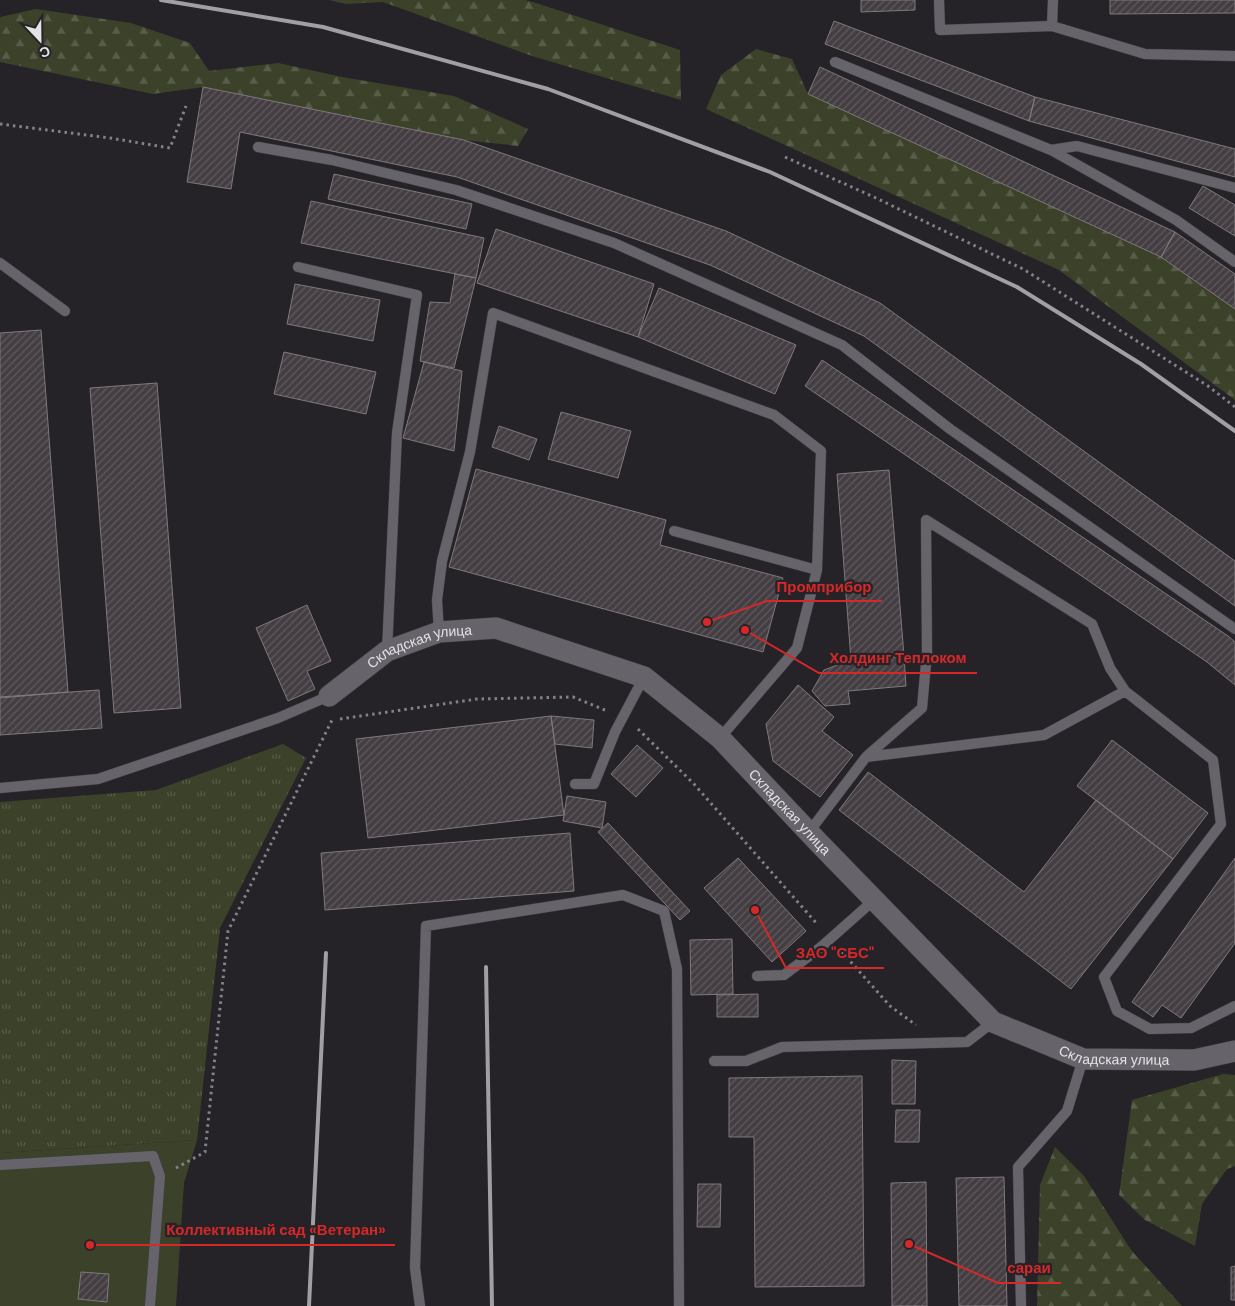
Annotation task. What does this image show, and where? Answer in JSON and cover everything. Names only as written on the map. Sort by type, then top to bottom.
[{"type":"street","name":"Складская улица","points":[[329,696],[387,651],[439,632],[496,628],[644,677],[720,738],[993,1022],[1082,1059],[1194,1060],[1235,1052]]},
{"type":"lane","points":[[939,0],[940,30],[1052,26],[1144,54],[1235,56]]},
{"type":"lane","points":[[1052,26],[1053,0]]},
{"type":"lane","points":[[835,62],[1051,150],[1176,220],[1235,262]]},
{"type":"lane","points":[[1051,150],[1077,146],[1235,188]]},
{"type":"lane","points":[[258,147],[332,160],[456,190],[614,243],[842,345],[950,429],[1235,629]]},
{"type":"lane","points":[[0,263],[65,311]]},
{"type":"lane","points":[[298,267],[417,294],[397,433],[387,651]]},
{"type":"lane","points":[[439,632],[437,600],[442,561],[470,452],[493,313],[774,415],[821,452],[817,570],[797,648],[720,738]]},
{"type":"lane","points":[[809,832],[866,757],[922,708],[927,652],[926,520],[1092,624],[1110,668],[1125,691],[1213,760],[1220,824],[1104,977],[1117,1011],[1150,1029],[1190,1028],[1235,1006]]},
{"type":"lane","points":[[674,532],[817,570]]},
{"type":"lane","points":[[575,784],[594,784],[614,732],[644,677]]},
{"type":"lane","points":[[866,757],[1044,734],[1125,691]]},
{"type":"lane","points":[[0,788],[98,779],[278,718],[329,696]]},
{"type":"lane","points":[[420,1306],[415,1268],[426,926],[623,895],[664,911],[677,969],[679,1306]]},
{"type":"lane","points":[[756,976],[784,975],[831,939],[874,900]]},
{"type":"lane","points":[[714,1061],[746,1061],[782,1047],[967,1042],[993,1022]]},
{"type":"lane","points":[[1021,1306],[1018,1167],[1067,1111],[1082,1059]]},
{"type":"lane","points":[[0,1165],[153,1156],[160,1176],[150,1306]]},
{"type":"path","points":[[0,124],[110,138],[170,148],[186,106]]},
{"type":"path","points":[[785,157],[876,198],[1023,269],[1208,386],[1235,407]]},
{"type":"path","points":[[160,1176],[206,1152],[228,931],[332,720],[329,696]]},
{"type":"path","points":[[332,720],[477,699],[573,697],[622,717],[634,725],[694,784],[890,1006],[920,1028]]},
{"type":"green space","points":[[329,0],[525,0],[536,3],[680,50],[681,100],[532,56],[383,2],[346,4]]},
{"type":"green space","points":[[36,9],[131,23],[190,43],[209,71],[278,63],[342,77],[454,96],[528,129],[518,146],[464,140],[203,87],[153,94],[0,62],[0,17]]},
{"type":"green space","points":[[756,49],[792,59],[808,94],[1161,257],[1235,309],[1235,400],[1059,270],[706,109],[721,75]]},
{"type":"green space","points":[[283,744],[306,758],[220,928],[197,1140],[0,1153],[0,802],[156,790]]},
{"type":"green space","points":[[1223,1074],[1235,1075],[1235,1166],[1227,1169],[1202,1204],[1195,1246],[1145,1220],[1119,1195],[1132,1100]]},
{"type":"green space","points":[[197,1140],[184,1183],[176,1306],[0,1306],[0,1153]]},
{"type":"green space","points":[[1055,1147],[1084,1176],[1131,1250],[1182,1306],[1037,1306],[1040,1185]]},
{"type":"building","points":[[861,0],[915,0],[915,10],[861,12]]},
{"type":"building","points":[[1110,0],[1235,0],[1235,13],[1110,14]]},
{"type":"building","points":[[834,21],[1035,97],[1029,121],[825,44]]},
{"type":"building","points":[[820,67],[1175,232],[1161,257],[808,94]]},
{"type":"building","points":[[203,87],[464,140],[726,231],[880,303],[1235,561],[1235,606],[864,336],[710,265],[457,177],[240,132],[231,189],[187,182]]},
{"type":"building","points":[[1035,97],[1235,149],[1235,177],[1029,121]]},
{"type":"building","points":[[334,174],[472,204],[466,229],[328,199]]},
{"type":"building","points":[[1203,186],[1235,205],[1235,236],[1189,208]]},
{"type":"building","points":[[311,201],[484,238],[476,278],[301,243]]},
{"type":"building","points":[[496,229],[654,284],[638,337],[477,283]]},
{"type":"building","points":[[1175,232],[1235,274],[1235,309],[1161,257]]},
{"type":"building","points":[[455,274],[476,278],[454,368],[420,361],[430,302],[450,303]]},
{"type":"building","points":[[295,284],[380,300],[373,341],[287,324]]},
{"type":"building","points":[[659,288],[796,345],[775,394],[638,337]]},
{"type":"building","points":[[41,330],[68,692],[0,698],[0,333]]},
{"type":"building","points":[[284,352],[376,372],[366,414],[274,394]]},
{"type":"building","points":[[822,360],[1228,636],[1235,642],[1235,685],[1207,662],[805,386]]},
{"type":"building","points":[[424,362],[462,371],[454,451],[403,438]]},
{"type":"building","points":[[157,383],[181,708],[114,713],[90,388]]},
{"type":"building","points":[[561,412],[631,431],[618,478],[548,459]]},
{"type":"building","points":[[499,426],[537,439],[529,460],[492,447]]},
{"type":"building","points":[[476,469],[666,520],[660,545],[783,578],[763,652],[449,567]]},
{"type":"building","points":[[889,470],[904,656],[851,660],[837,474]]},
{"type":"building","points":[[307,605],[331,661],[307,671],[315,689],[288,701],[256,628]]},
{"type":"building","points":[[904,656],[906,686],[848,691],[850,704],[825,706],[812,691],[824,670],[851,660]]},
{"type":"building","points":[[798,685],[834,717],[822,731],[853,755],[820,797],[773,761],[766,724]]},
{"type":"building","points":[[99,690],[102,728],[0,735],[0,697]]},
{"type":"building","points":[[551,716],[564,815],[368,838],[356,739]]},
{"type":"building","points":[[551,716],[594,720],[592,748],[555,744]]},
{"type":"building","points":[[1112,740],[1208,813],[1173,859],[1077,786]]},
{"type":"building","points":[[637,745],[663,768],[636,797],[611,774]]},
{"type":"building","points":[[868,772],[1024,892],[1096,800],[1173,859],[1071,989],[839,810]]},
{"type":"building","points":[[567,796],[606,802],[602,828],[563,821]]},
{"type":"building","points":[[608,823],[690,911],[680,920],[598,832]]},
{"type":"building","points":[[570,833],[574,891],[325,910],[321,853]]},
{"type":"building","points":[[738,858],[806,931],[772,962],[704,888]]},
{"type":"building","points":[[1235,858],[1235,943],[1181,1018],[1162,1005],[1153,1017],[1132,1002]]},
{"type":"building","points":[[732,939],[733,994],[691,995],[690,940]]},
{"type":"building","points":[[758,994],[758,1017],[717,1017],[717,995]]},
{"type":"building","points":[[892,1060],[916,1061],[915,1104],[892,1104]]},
{"type":"building","points":[[862,1076],[864,1286],[755,1287],[754,1137],[729,1137],[729,1078]]},
{"type":"building","points":[[896,1110],[920,1110],[919,1142],[895,1142]]},
{"type":"building","points":[[1004,1177],[1007,1306],[959,1306],[956,1178]]},
{"type":"building","points":[[926,1182],[927,1306],[892,1306],[891,1183]]},
{"type":"building","points":[[698,1184],[721,1184],[720,1227],[697,1227]]},
{"type":"building","points":[[1235,1266],[1235,1300],[1231,1300],[1231,1267]]},
{"type":"building","points":[[81,1272],[109,1274],[107,1302],[78,1299]]},
{"type":"railway","points":[[161,0],[323,27],[548,89],[770,172],[1017,287],[1141,364],[1235,431]]},
{"type":"railway","points":[[309,1306],[326,953]]},
{"type":"railway","points":[[486,967],[492,1306]]},
{"type":"place","name":"Промприбор","points":[[707,622]]},
{"type":"place","name":"Холдинг Теплоком","points":[[745,630]]},
{"type":"place","name":"ЗАО \"СБС\"","points":[[755,910]]},
{"type":"place","name":"сараи","points":[[909,1244]]},
{"type":"place","name":"Коллективный сад «Ветеран»","points":[[90,1245]]}]
